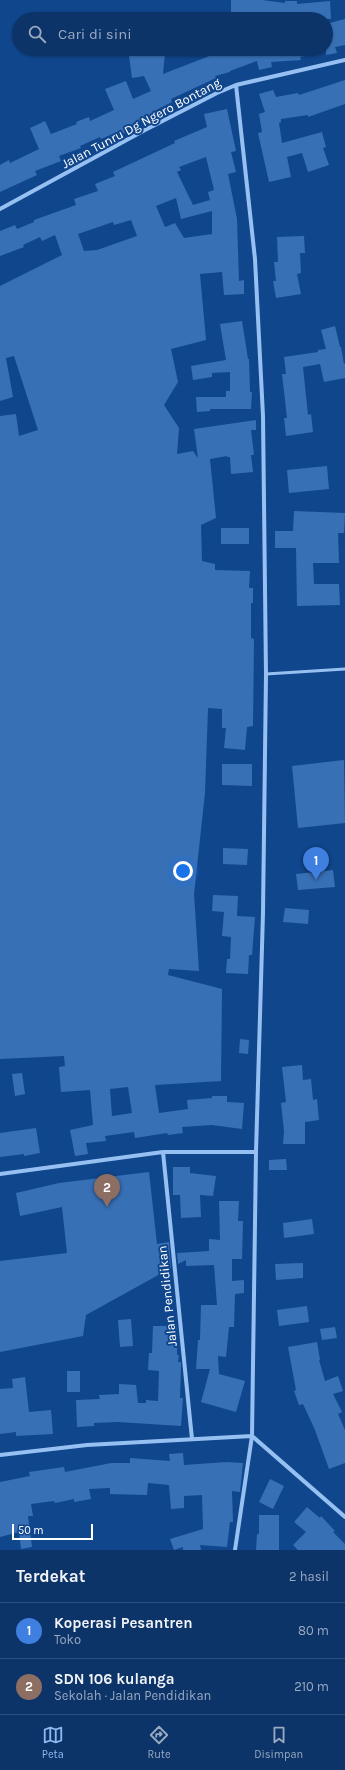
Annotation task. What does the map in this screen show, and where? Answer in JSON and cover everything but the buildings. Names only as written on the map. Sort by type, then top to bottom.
[{"type":"street","name":"Jalan Tunru Dg Ngero Bontang","points":[[0,210],[145,130],[217,93],[236,86],[345,60]]},
{"type":"street","points":[[235,1550],[252,1436],[256,1152],[263,944],[266,674],[263,416],[255,259],[236,86]]},
{"type":"street","points":[[0,1174],[163,1152],[256,1152]]},
{"type":"street","name":"Jalan Pendidikan","points":[[163,1152],[192,1439]]},
{"type":"street","points":[[0,1455],[87,1445],[252,1436],[345,1517]]},
{"type":"lane","points":[[266,674],[345,669]]},
{"type":"place","name":"Koperasi Pesantren","points":[[316,880]]},
{"type":"place","name":"SDN 106 kulanga","points":[[107,1207]]}]
